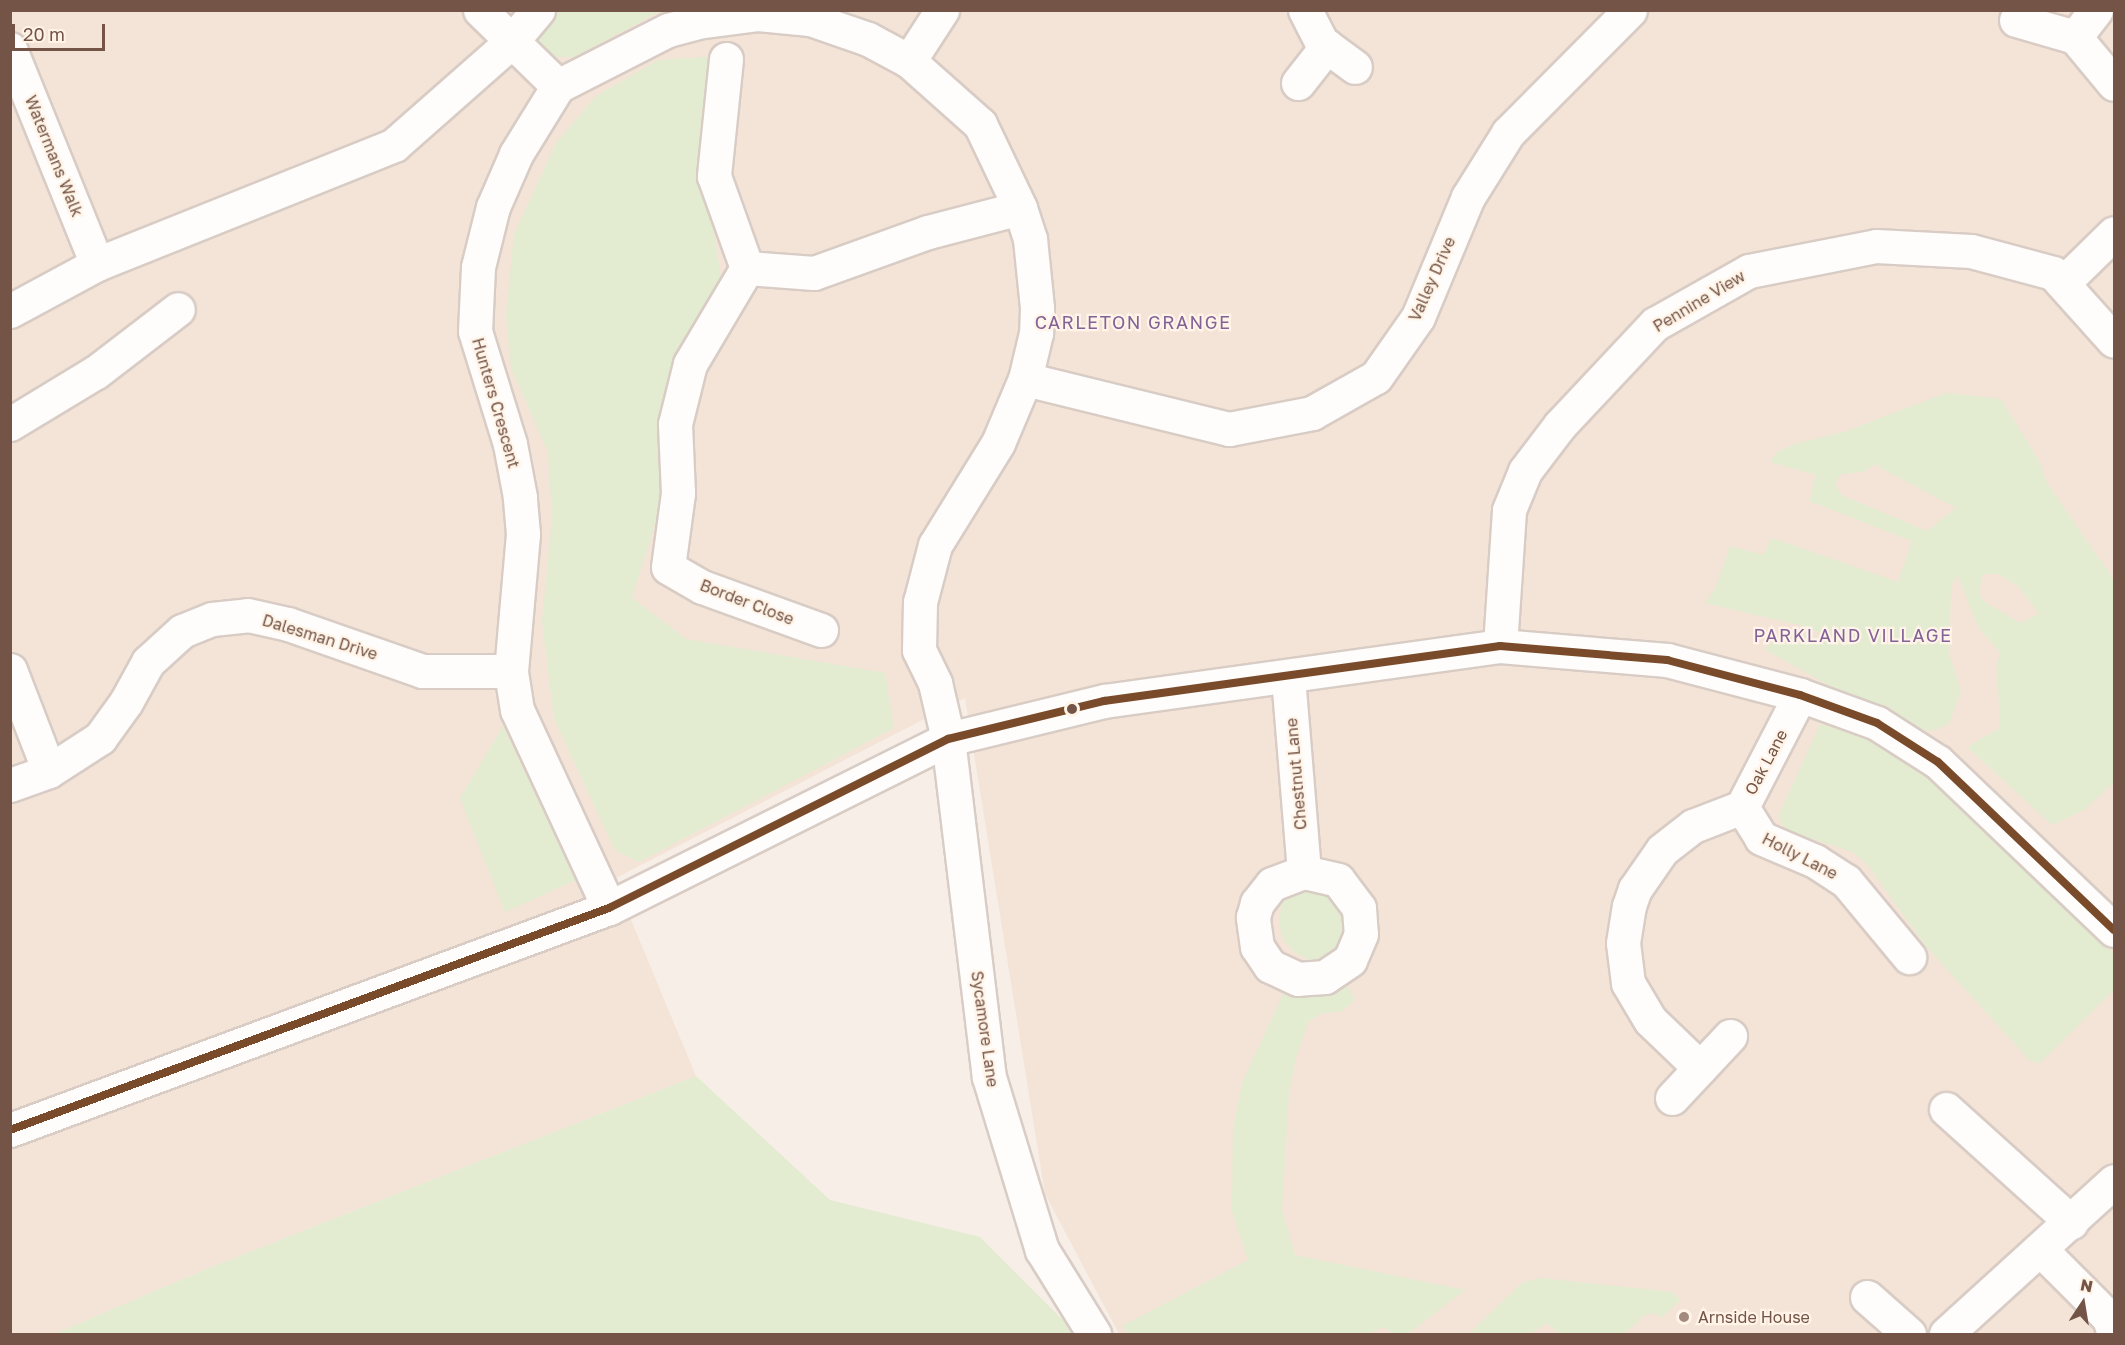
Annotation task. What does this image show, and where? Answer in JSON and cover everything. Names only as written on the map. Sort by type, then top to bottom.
[{"type":"street","points":[[480,10],[558,86],[668,30],[758,14],[782,15],[837,26],[909,61],[980,124],[1020,208],[1030,239],[1037,308],[1036,333],[1025,379],[998,443],[945,525],[926,574],[918,621],[919,650],[935,683],[948,739]]},
{"type":"street","points":[[10,311],[98,264],[394,145],[511,42],[538,10]]},
{"type":"street","points":[[909,61],[942,10]]},
{"type":"street","points":[[1305,10],[1310,26],[1327,46],[1355,67]]},
{"type":"street","name":"Valley Drive","points":[[1025,379],[1229,429],[1312,413],[1376,377],[1418,317],[1468,197],[1508,133],[1630,10]]},
{"type":"street","points":[[2075,37],[2096,10]]},
{"type":"street","points":[[2016,20],[2075,37],[2115,84]]},
{"type":"street","points":[[1298,83],[1327,46]]},
{"type":"street","name":"Watermans Walk","points":[[10,49],[98,264]]},
{"type":"street","points":[[726,58],[714,176],[747,268],[814,273],[928,232],[1020,208]]},
{"type":"street","name":"Hunters Crescent","points":[[558,86],[516,154],[493,207],[477,278],[475,331],[510,444],[520,496],[523,534],[511,671],[517,710],[609,908]]},
{"type":"street","points":[[2063,283],[2115,233]]},
{"type":"street","name":"Pennine View","points":[[1500,646],[1509,510],[1525,471],[1560,425],[1655,324],[1749,271],[1876,246],[1971,251],[2053,273],[2115,341]]},
{"type":"street","name":"Border Close","points":[[747,268],[690,364],[675,424],[678,494],[668,567],[702,587],[821,630]]},
{"type":"street","points":[[10,424],[96,372],[178,309]]},
{"type":"street","name":"Dalesman Drive","points":[[10,785],[50,771],[100,738],[126,702],[148,662],[182,631],[212,619],[248,615],[288,624],[422,671],[511,671]]},
{"type":"street","points":[[10,1130],[609,908],[948,739],[1104,702],[1500,646],[1667,660],[1800,695],[1877,723],[1938,762],[2115,930]]},
{"type":"street","points":[[10,670],[50,771]]},
{"type":"street","name":"Chestnut Lane","points":[[1287,677],[1304,872]]},
{"type":"street","name":"Oak Lane","points":[[1700,1068],[1637,1002],[1624,962],[1624,923],[1635,889],[1662,850],[1693,826],[1742,807],[1800,695]]},
{"type":"street","name":"Sycamore Lane","points":[[948,739],[989,1077],[1042,1250],[1094,1335]]},
{"type":"street","name":"Holly Lane","points":[[1742,807],[1761,838],[1840,876],[1909,957]]},
{"type":"street","points":[[1672,1098],[1730,1036]]},
{"type":"street","points":[[1946,1109],[2071,1222]]},
{"type":"street","points":[[1946,1335],[2115,1181]]},
{"type":"street","points":[[2040,1249],[2109,1318],[2115,1334]]},
{"type":"street","points":[[1867,1297],[1909,1335]]},
{"type":"shaded area","points":[[10,11],[2114,11],[2114,1334],[1119,1334],[1045,1194],[965,698],[614,879],[696,1076],[204,1270],[54,1334],[11,1334]]},
{"type":"green space","points":[[556,11],[661,11],[574,57],[554,57],[533,36]]},
{"type":"green space","points":[[718,56],[704,174],[722,283],[682,341],[667,405],[665,491],[632,598],[686,639],[885,673],[894,728],[639,862],[615,850],[554,719],[542,621],[552,519],[548,452],[511,368],[506,315],[514,234],[556,143],[596,96],[658,60]]},
{"type":"green space","points":[[1946,393],[2001,399],[2039,461],[2047,483],[2114,580],[2114,782],[2084,810],[2052,825],[1967,747],[2000,728],[1997,665],[2000,653],[1978,627],[1958,576],[1951,585],[1949,654],[1961,691],[1949,723],[1936,730],[1911,731],[1764,649],[1783,633],[1798,633],[1845,645],[1808,627],[1705,603],[1716,587],[1730,546],[1763,555],[1772,538],[1898,582],[1912,541],[1809,501],[1816,475],[1770,462],[1777,452],[1794,444],[1844,432]],"holes":[[[1876,464],[1881,468],[1956,508],[1927,531],[1841,495],[1835,483],[1841,474],[1863,472]],[[1983,574],[1998,574],[2018,586],[2039,614],[2020,623],[1982,600],[1979,591]]]},
{"type":"green space","points":[[1831,722],[1869,730],[1959,787],[2075,905],[2114,955],[2114,990],[2040,1063],[2030,1061],[1925,945],[1866,863],[1853,852],[1785,830],[1778,816],[1820,725]]},
{"type":"green space","points":[[503,726],[576,880],[505,912],[460,798]]},
{"type":"green space","points":[[1304,880],[1366,916],[1327,960],[1310,960],[1295,953],[1283,939],[1279,924],[1282,899]]},
{"type":"green space","points":[[1296,987],[1349,988],[1355,1000],[1342,1011],[1320,1014],[1308,1022],[1296,1058],[1289,1092],[1282,1211],[1295,1255],[1465,1290],[1408,1334],[1393,1334],[1384,1327],[1366,1334],[1128,1334],[1122,1326],[1248,1260],[1232,1212],[1233,1128],[1242,1083],[1284,992]]},
{"type":"green space","points":[[696,1076],[830,1200],[980,1237],[1077,1334],[54,1334],[204,1270]]},
{"type":"green space","points":[[1540,1278],[1673,1292],[1680,1301],[1661,1318],[1654,1313],[1645,1315],[1624,1334],[1559,1334],[1547,1323],[1530,1334],[1468,1334],[1523,1282]]},
{"type":"transit line","points":[[10,1130],[609,908],[948,739],[1104,701],[1500,646],[1667,660],[1800,695],[1877,723],[1938,762],[2114,930]]},
{"type":"place","name":"Arnside House","points":[[1684,1317]]},
{"type":"district","name":"CARLETON GRANGE","points":[[1133,322]]},
{"type":"district","name":"PARKLAND VILLAGE","points":[[1853,635]]}]
